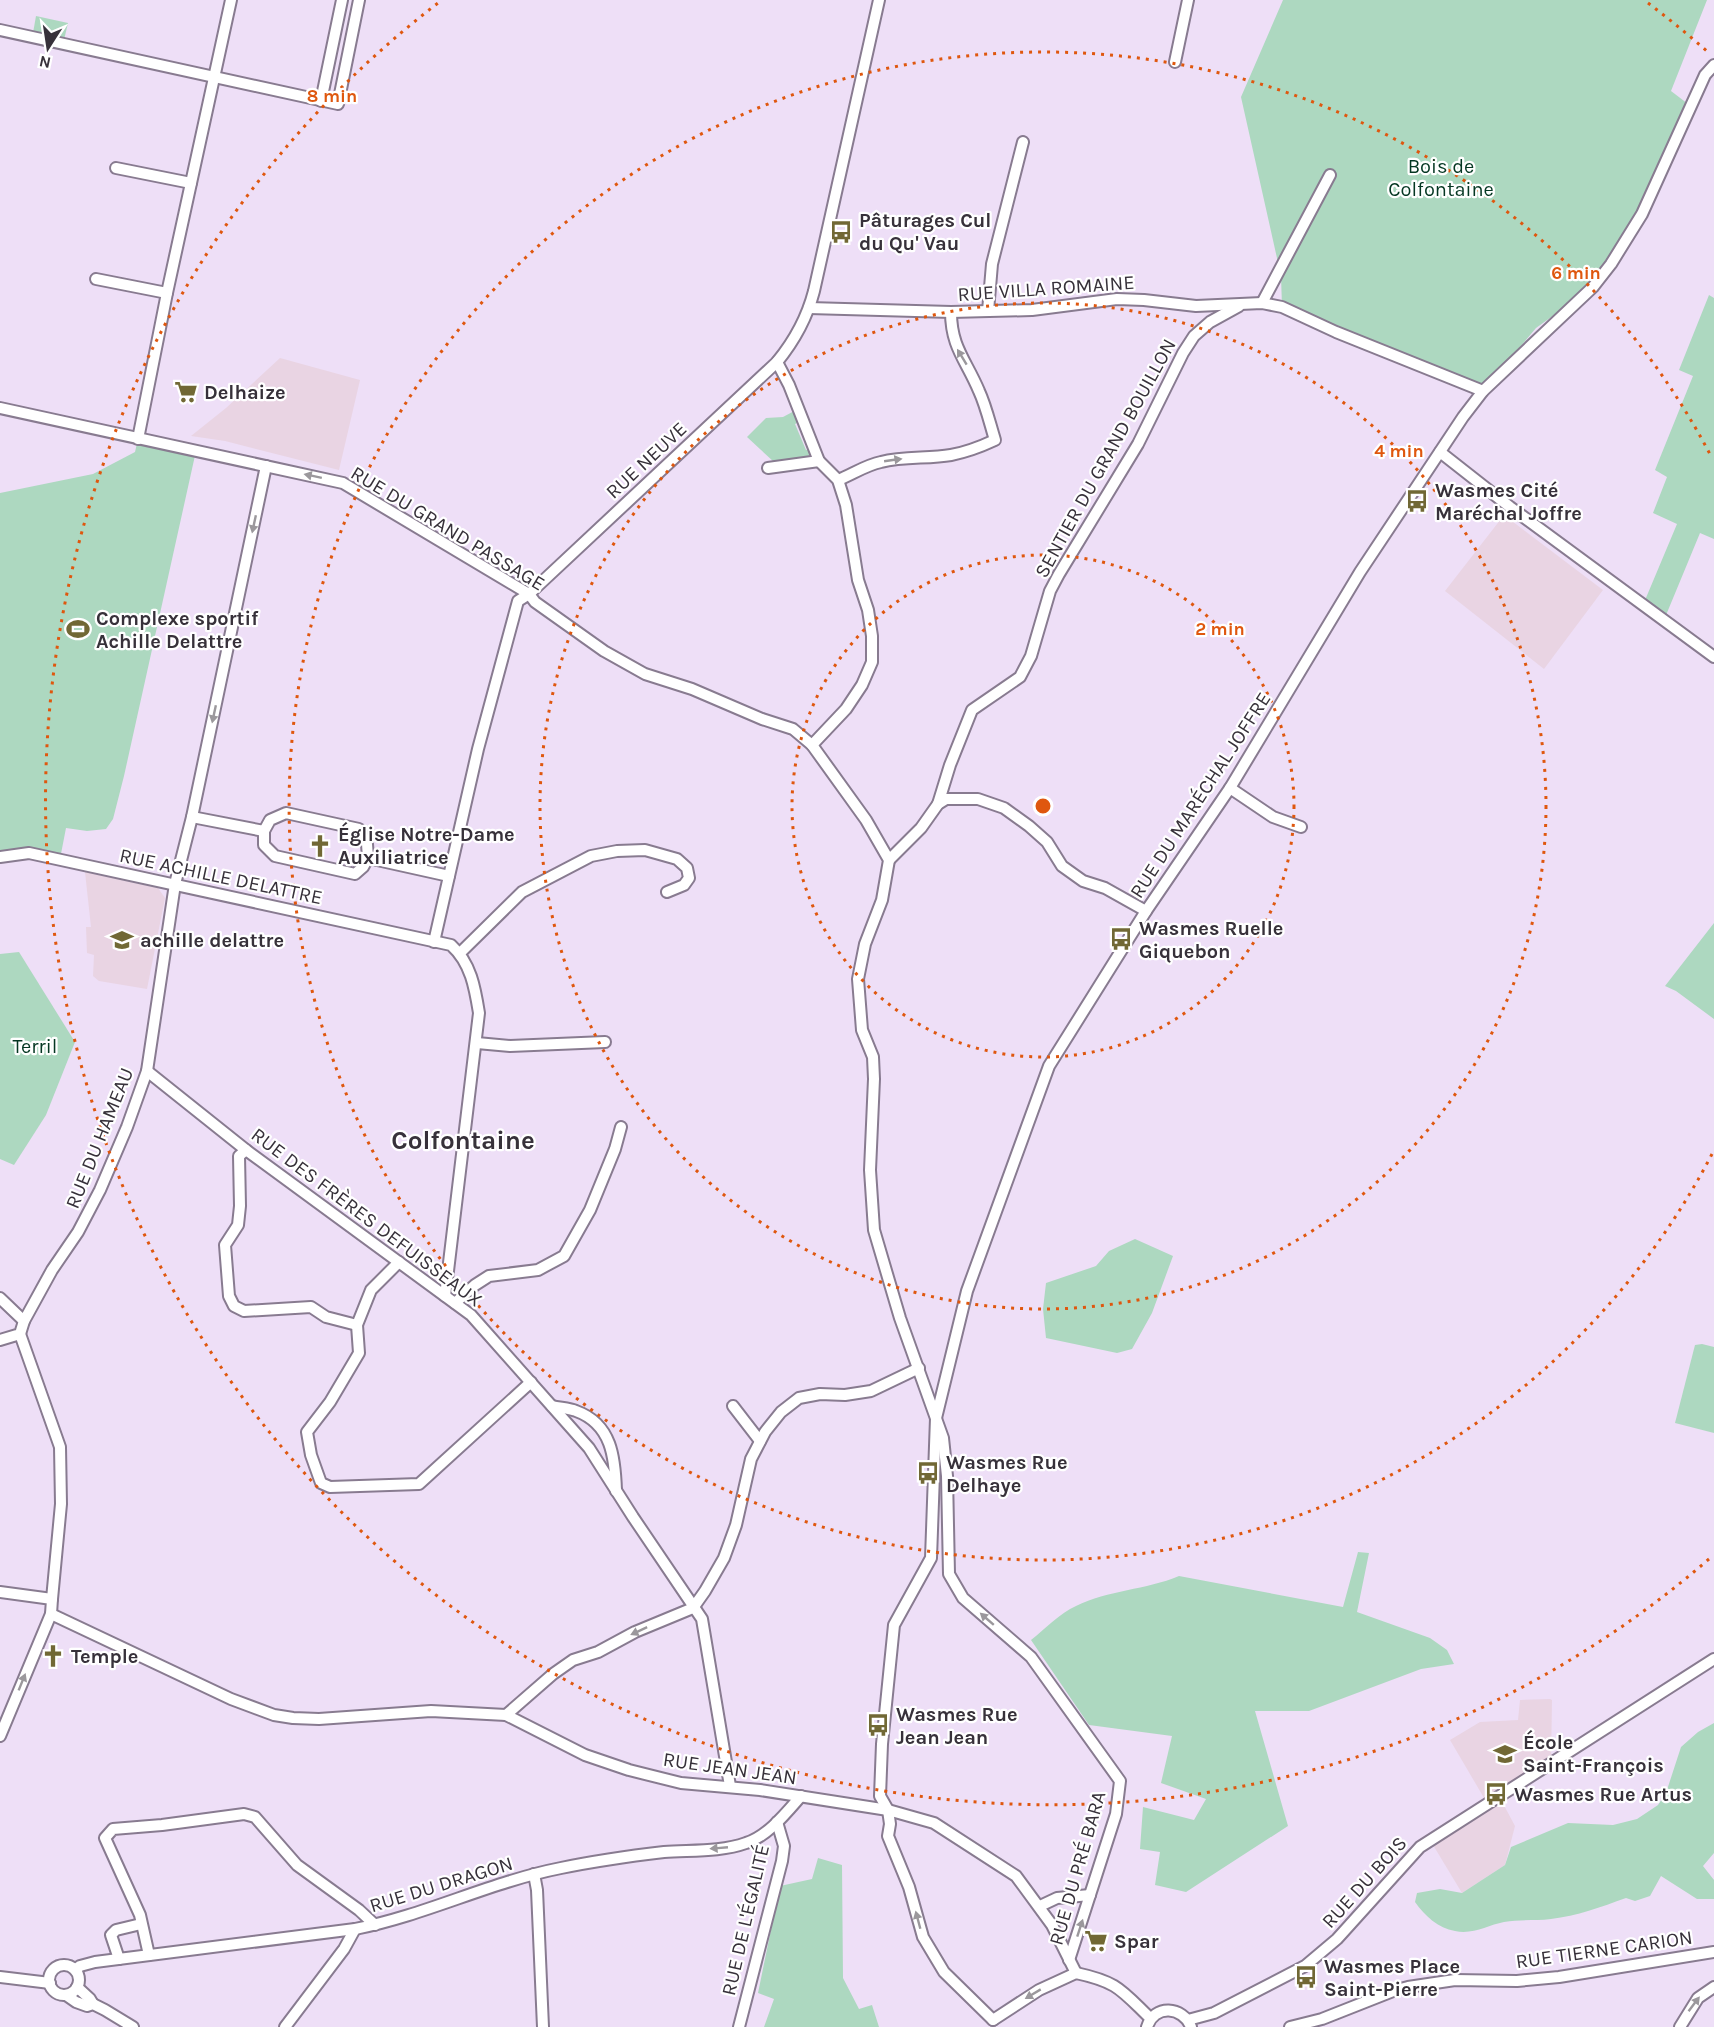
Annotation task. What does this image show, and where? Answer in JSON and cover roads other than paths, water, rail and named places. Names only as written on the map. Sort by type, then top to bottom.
[{"type":"street","points":[[138,439],[167,293],[231,0]]},
{"type":"street","points":[[321,101],[342,0]]},
{"type":"street","points":[[0,30],[338,104],[359,0]]},
{"type":"street","name":"RUE NEUVE","points":[[434,942],[478,749],[518,601],[529,594],[777,362],[794,340],[809,308],[879,0]]},
{"type":"street","points":[[1174,62],[1188,0]]},
{"type":"street","name":"RUE DU MARÉCHAL JOFFRE","points":[[992,2023],[944,1972],[923,1937],[909,1887],[888,1836],[890,1824],[888,1810],[880,1796],[882,1744],[894,1625],[931,1558],[936,1418],[967,1291],[1049,1066],[1146,911],[1230,788],[1350,588],[1440,452],[1483,392],[1593,286],[1611,264],[1641,214],[1714,65]]},
{"type":"street","points":[[988,311],[992,264],[1023,142]]},
{"type":"street","points":[[116,168],[191,183]]},
{"type":"street","points":[[1262,303],[1330,175]]},
{"type":"street","points":[[96,279],[167,293]]},
{"type":"street","name":"RUE VILLA ROMAINE","points":[[809,308],[951,312],[1032,310],[1117,300],[1144,300],[1196,306],[1262,303],[1282,307],[1336,332],[1483,392]]},
{"type":"street","name":"SENTIER DU GRAND BOUILLON","points":[[889,860],[921,828],[938,804],[950,765],[972,710],[1020,677],[1031,656],[1050,591],[1138,444],[1183,353],[1194,336],[1210,322],[1247,303]]},
{"type":"street","points":[[838,480],[882,461],[971,451],[995,440],[981,394],[955,345],[951,329],[951,312]]},
{"type":"street","points":[[777,362],[793,395],[819,461],[838,480],[846,505],[858,580],[868,610],[873,662],[846,710],[812,745]]},
{"type":"street","name":"RUE DU GRAND PASSAGE","points":[[0,408],[343,483],[529,594],[535,602],[604,651],[645,674],[692,689],[762,719],[793,729],[812,745],[866,820],[889,860]]},
{"type":"street","points":[[1440,452],[1510,507],[1714,657]]},
{"type":"street","points":[[768,468],[819,461]]},
{"type":"street","name":"RUE DU HAMEAU","points":[[20,1334],[52,1270],[78,1232],[100,1190],[127,1127],[147,1071],[175,884],[192,817],[266,466]]},
{"type":"street","points":[[1230,788],[1274,817],[1301,828]]},
{"type":"street","points":[[938,804],[946,799],[978,800],[1004,808],[1047,842],[1062,866],[1083,881],[1105,888],[1146,911]]},
{"type":"street","points":[[286,813],[359,829],[367,844],[368,858],[355,874],[275,856],[264,845],[264,831],[270,820],[286,813]]},
{"type":"street","points":[[192,817],[264,831]]},
{"type":"street","points":[[446,1296],[479,1013],[474,980],[460,953],[522,892],[591,856],[617,851],[645,850],[677,859],[687,868],[689,878],[684,885],[667,892]]},
{"type":"street","name":"RUE ACHILLE DELATTRE","points":[[0,857],[29,853],[451,945],[460,953]]},
{"type":"street","points":[[368,858],[449,876]]},
{"type":"street","name":"RUE DU PRÉ BARA","points":[[889,860],[882,900],[865,944],[858,979],[858,1004],[862,1030],[873,1057],[874,1068],[870,1170],[874,1230],[886,1275],[943,1438],[947,1476],[946,1543],[949,1574],[963,1598],[1031,1657],[1120,1781],[1116,1814],[1069,1960]]},
{"type":"street","points":[[477,1043],[510,1046],[605,1042]]},
{"type":"street","name":"RUE DES FRÈRES DEFUISSEAUX","points":[[147,1071],[246,1150],[471,1315],[589,1448],[702,1619],[730,1786]]},
{"type":"street","points":[[455,1303],[475,1284],[489,1276],[538,1270],[564,1256],[590,1210],[615,1149],[621,1126]]},
{"type":"street","points":[[246,1150],[239,1156],[238,1225],[225,1245],[229,1296],[234,1306],[244,1311],[311,1307],[326,1317],[357,1325]]},
{"type":"street","points":[[399,1262],[371,1290],[357,1325],[359,1353],[330,1402],[307,1432],[321,1483],[330,1487],[419,1484],[531,1382]]},
{"type":"street","points":[[0,1298],[24,1322]]},
{"type":"street","points":[[0,1340],[20,1334],[60,1447],[61,1504],[51,1614],[0,1736]]},
{"type":"street","points":[[51,1614],[231,1699],[274,1715],[319,1719],[430,1711],[506,1715],[553,1674],[573,1660],[598,1652],[635,1632],[693,1608],[724,1558],[736,1526],[751,1459],[765,1432],[781,1412],[799,1398],[820,1394],[845,1395],[871,1391],[920,1368]]},
{"type":"street","name":"RUE DES FRÈRES DEFUISSEAUX","points":[[552,1406],[577,1411],[596,1423],[611,1445],[616,1491]]},
{"type":"street","points":[[732,1406],[760,1441]]},
{"type":"street","points":[[0,1592],[52,1599]]},
{"type":"street","name":"RUE DU BOIS","points":[[1189,2023],[1214,2013],[1305,1966],[1337,1940],[1420,1846],[1714,1659]]},
{"type":"street","name":"RUE JEAN JEAN","points":[[506,1715],[585,1755],[681,1784],[730,1786],[801,1796],[888,1810],[934,1823],[1016,1876],[1052,1924],[1076,1973]]},
{"type":"street","name":"RUE DU DRAGON","points":[[75,1970],[91,1962],[355,1929],[390,1922],[534,1874],[663,1852],[729,1847],[747,1843],[777,1822],[801,1796]]},
{"type":"street","points":[[149,1955],[140,1915],[105,1838],[113,1829],[244,1814],[255,1817],[297,1866],[359,1910],[375,1925]]},
{"type":"street","name":"RUE DE L'ÉGALITÉ","points":[[739,2027],[782,1861],[784,1846],[777,1822]]},
{"type":"street","points":[[534,1874],[537,1890],[543,2027]]},
{"type":"street","points":[[1040,1906],[1057,1898],[1090,1895]]},
{"type":"street","points":[[119,1959],[111,1935],[116,1930],[141,1924]]},
{"type":"street","points":[[285,2027],[344,1949],[355,1929]]},
{"type":"street","name":"RUE TIERNE CARION","points":[[1290,2027],[1322,2019],[1408,1987],[1455,1980],[1517,1981],[1559,1977],[1714,1952]]},
{"type":"street","points":[[66,1995],[72,1993],[77,1987],[79,1979],[75,1970],[67,1966],[57,1967],[51,1975],[50,1983],[56,1993],[66,1995],[87,2006],[93,2004]]},
{"type":"street","points":[[992,2023],[1039,1990],[1076,1973],[1113,1983],[1129,1995],[1149,2023],[1157,2013],[1169,2010],[1181,2013],[1189,2023]]},
{"type":"street","points":[[1,1977],[50,1983]]},
{"type":"street","points":[[77,1987],[93,2004],[133,2027]]},
{"type":"street","points":[[1680,2027],[1698,1998],[1714,1987]]},
{"type":"place","name":"Pâturages Cul du Qu' Vau","points":[[841,232]]},
{"type":"place","name":"Delhaize","points":[[186,392]]},
{"type":"place","name":"Wasmes Cité Maréchal Joffre","points":[[1417,501]]},
{"type":"place","name":"Complexe sportif Achille Delattre","points":[[78,629]]},
{"type":"place","name":"Église Notre-Dame Auxiliatrice","points":[[320,846]]},
{"type":"place","name":"Wasmes Ruelle Giquebon","points":[[1121,939]]},
{"type":"place","name":"achille delattre","points":[[122,940]]},
{"type":"place","name":"Wasmes Rue Delhaye","points":[[928,1473]]},
{"type":"place","name":"Temple","points":[[53,1656]]},
{"type":"place","name":"Wasmes Rue Jean Jean","points":[[878,1725]]},
{"type":"place","name":"École Saint-François","points":[[1505,1754]]},
{"type":"place","name":"Wasmes Rue Artus","points":[[1496,1794]]},
{"type":"place","name":"Spar","points":[[1096,1941]]},
{"type":"place","name":"Wasmes Place Saint-Pierre","points":[[1306,1977]]},
{"type":"district","name":"Colfontaine","points":[[463,1140]]},
{"type":"park label","name":"Bois de Colfontaine","points":[[1441,178]]},
{"type":"park label","name":"Terril","points":[[35,1046]]}]
